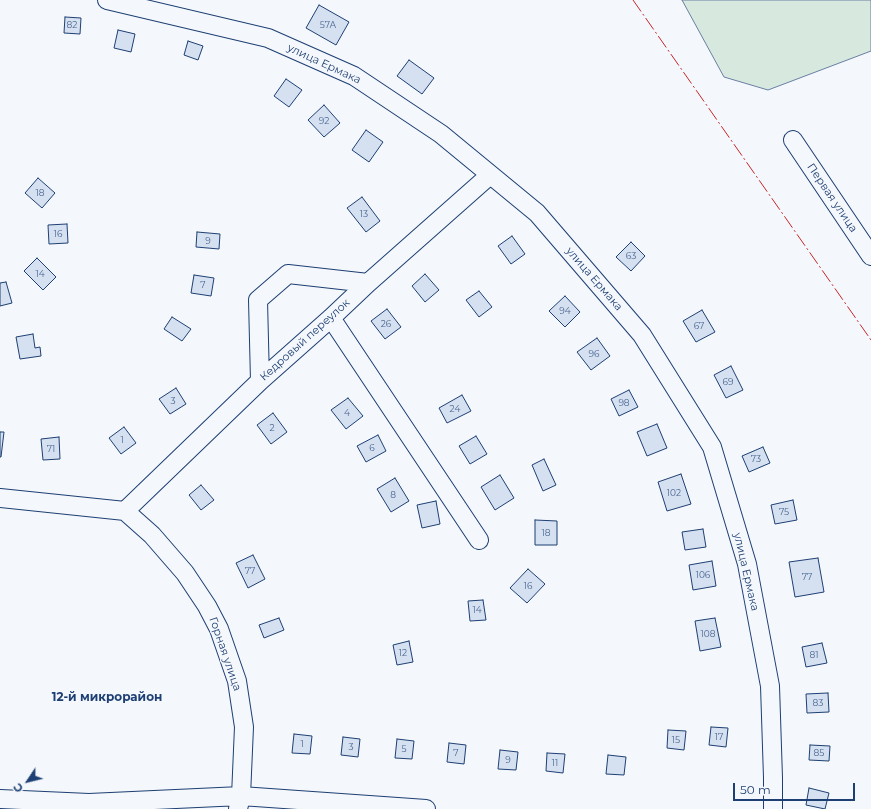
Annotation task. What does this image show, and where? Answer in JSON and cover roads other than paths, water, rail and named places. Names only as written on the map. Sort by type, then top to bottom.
[{"type":"street","name":"улица Ермака","points":[[107,0],[268,38],[354,76],[441,134],[537,213],[642,334],[712,447],[747,564],[770,686],[773,809]]},
{"type":"street","name":"Первая улица","points":[[792,140],[871,256]]},
{"type":"street","name":"Кедровый переулок","points":[[124,511],[260,381],[490,175]]},
{"type":"street","points":[[260,381],[258,300],[288,274],[368,283]]},
{"type":"street","points":[[331,318],[479,540]]},
{"type":"street","points":[[0,498],[124,511]]},
{"type":"street","name":"Горная улица","points":[[124,511],[152,535],[185,573],[208,606],[219,629],[237,681],[244,727],[240,803]]},
{"type":"street","points":[[0,799],[89,803],[240,803],[426,809]]},
{"type":"district","name":"12-й микрорайон","points":[[107,697]]}]
